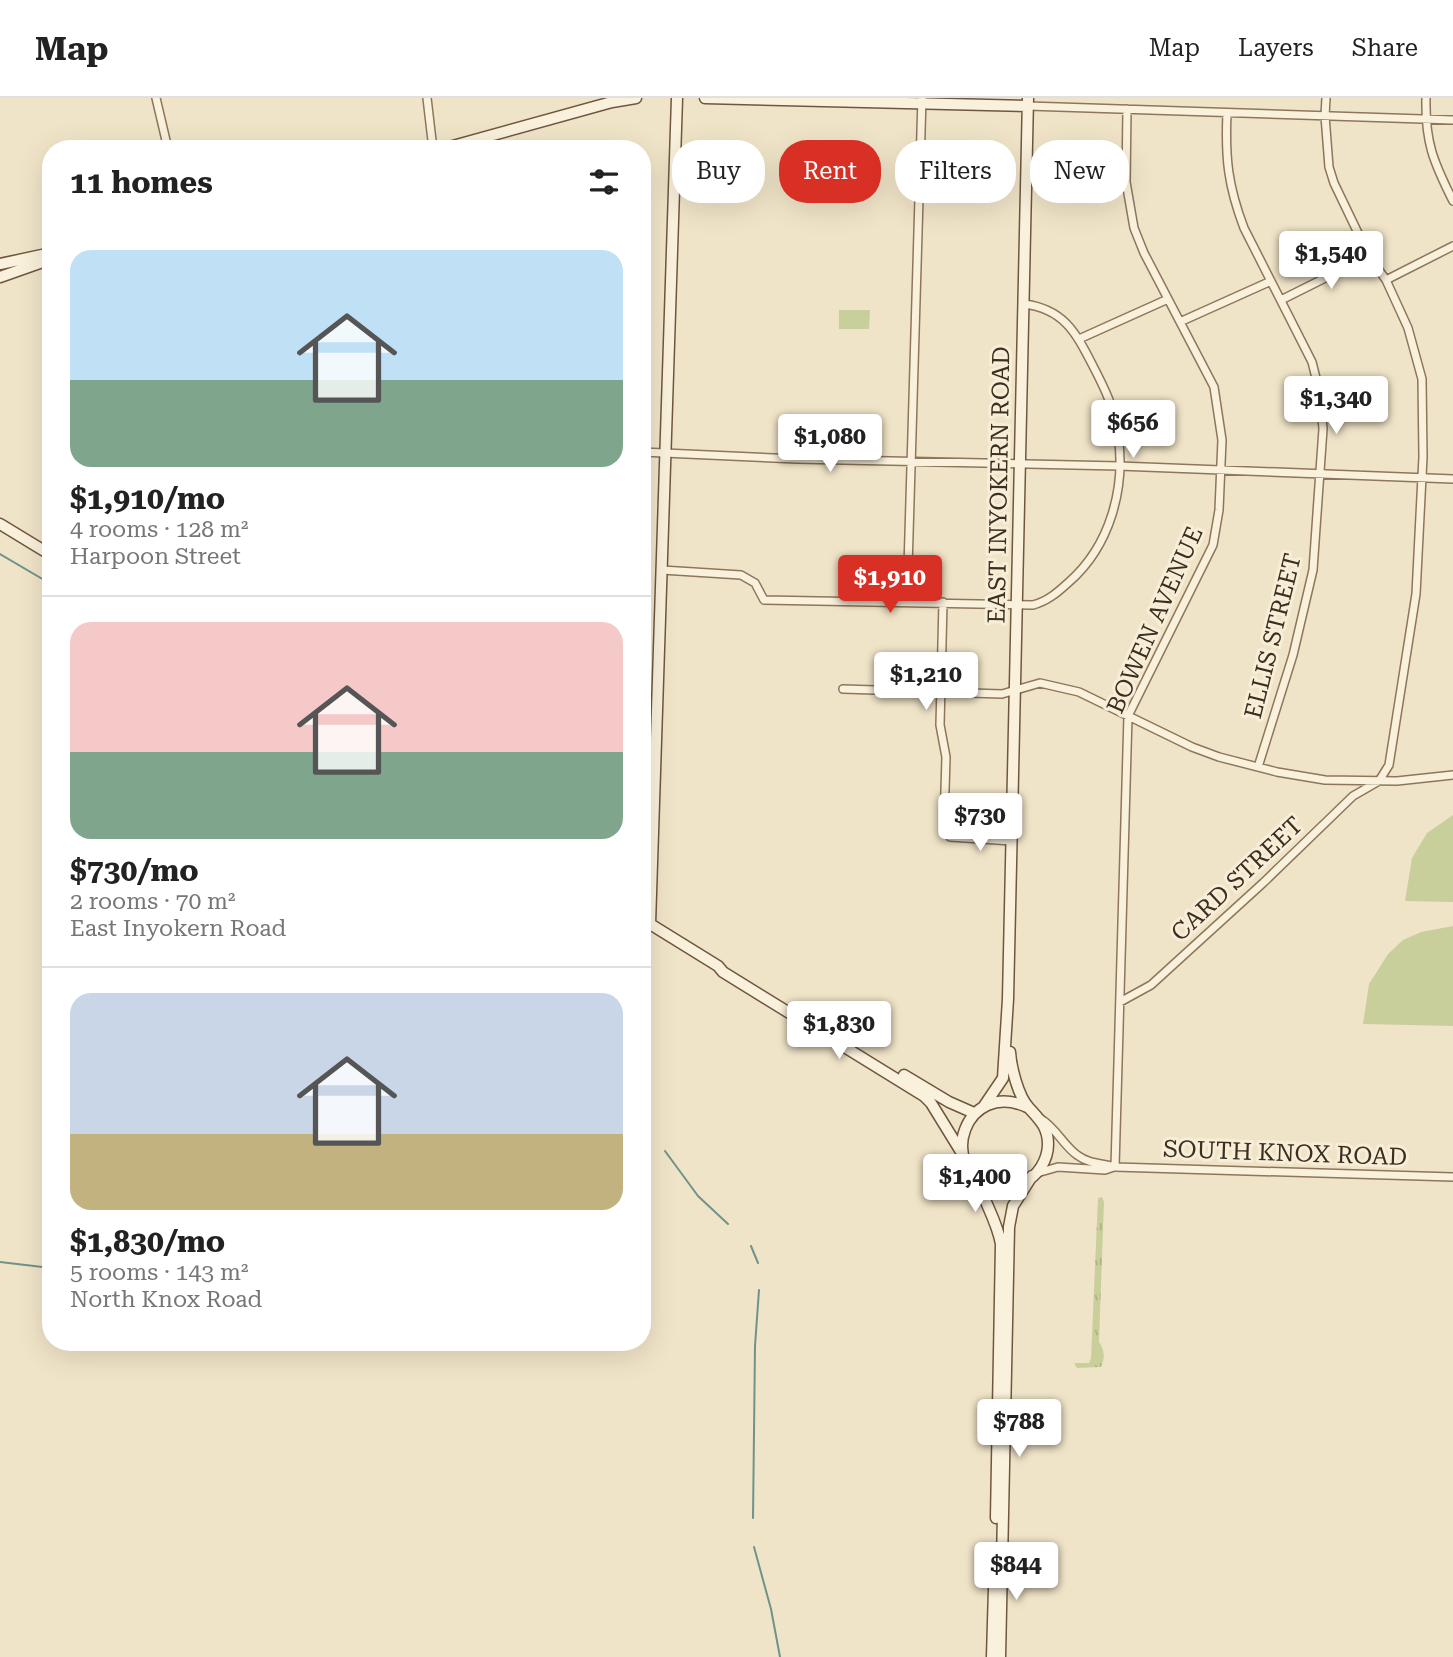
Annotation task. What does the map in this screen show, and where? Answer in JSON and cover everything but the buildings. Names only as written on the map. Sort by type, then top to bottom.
[{"type":"street","points":[[156,98],[166,140]]},
{"type":"street","points":[[427,98],[432,140]]},
{"type":"street","points":[[475,140],[612,102],[636,98]]},
{"type":"street","points":[[651,811],[662,569],[677,98]]},
{"type":"street","points":[[705,98],[1028,102],[1127,109],[1453,120]]},
{"type":"street","points":[[1326,98],[1329,167],[1334,184],[1369,256],[1386,280],[1408,328],[1422,379],[1422,478],[1412,629],[1389,765],[1379,781]]},
{"type":"street","points":[[1426,98],[1425,119],[1431,153],[1453,201]]},
{"type":"street","points":[[907,601],[922,101]]},
{"type":"street","name":"EAST INYOKERN ROAD","points":[[984,1105],[1003,1078],[1009,999],[1028,102]]},
{"type":"street","name":"BOWEN AVENUE","points":[[1115,1167],[1128,716],[1213,545],[1219,510],[1221,470],[1221,422],[1214,387],[1182,321],[1144,253],[1128,206],[1127,109]]},
{"type":"street","name":"ELLIS STREET","points":[[1227,113],[1229,183],[1244,228],[1316,374],[1323,429],[1313,570],[1293,655],[1258,767]]},
{"type":"street","points":[[1386,280],[1453,246]]},
{"type":"street","points":[[0,264],[42,255]]},
{"type":"street","points":[[1281,300],[1369,256]]},
{"type":"street","points":[[0,277],[42,262]]},
{"type":"street","points":[[1182,321],[1270,281]]},
{"type":"street","points":[[1079,339],[1168,299]]},
{"type":"street","points":[[662,569],[741,575],[755,583],[764,600],[1033,605],[1054,596],[1088,563],[1110,523],[1117,494],[1118,434],[1110,401],[1079,339],[1063,320],[1043,306],[1024,304]]},
{"type":"street","points":[[651,453],[1453,479]]},
{"type":"street","points":[[0,524],[42,550]]},
{"type":"street","points":[[943,603],[940,725],[946,757],[944,823],[950,837],[1012,841]]},
{"type":"street","points":[[843,689],[1002,694],[1040,683],[1079,692],[1192,747],[1258,767],[1325,780],[1379,781],[1453,775]]},
{"type":"street","name":"CARD STREET","points":[[1119,1002],[1137,995],[1151,985],[1353,796],[1379,781]]},
{"type":"street","points":[[651,924],[718,966],[723,972],[924,1096],[931,1103],[968,1167],[988,1184],[1013,1187],[1025,1183],[1043,1165],[1048,1141],[1040,1119],[1027,1107],[1006,1100],[984,1105],[974,1113],[964,1133],[963,1155]]},
{"type":"street","points":[[718,966],[726,967],[922,1087],[974,1113]]},
{"type":"street","name":"EAST INYOKERN ROAD","points":[[1009,999],[1012,1071],[1027,1107]]},
{"type":"street","name":"SOUTH KNOX ROAD","points":[[1040,1119],[1050,1124],[1078,1156],[1115,1167],[1453,1177]]},
{"type":"street","name":"SOUTH KNOX ROAD","points":[[1033,1175],[1058,1167],[1105,1170],[1115,1167]]},
{"type":"street","points":[[1000,1657],[1009,1227],[1013,1206],[1033,1175]]},
{"type":"street","points":[[977,1177],[998,1228],[1001,1244],[992,1657]]},
{"type":"green space","points":[[839,310],[870,310],[869,329],[839,329]]},
{"type":"green space","points":[[1453,815],[1453,902],[1405,901],[1412,858],[1427,833]]},
{"type":"green space","points":[[1453,926],[1453,1026],[1363,1024],[1369,984],[1388,954],[1403,940],[1421,932]]},
{"type":"green space","points":[[1102,1197],[1104,1202],[1099,1342],[1104,1357],[1101,1367],[1077,1368],[1074,1363],[1089,1363],[1091,1358],[1098,1198]]},
{"type":"waterway","points":[[0,554],[42,579]]},
{"type":"waterway","points":[[665,1151],[698,1196],[728,1224]]},
{"type":"waterway","points":[[751,1246],[758,1263]]},
{"type":"waterway","points":[[0,1262],[42,1267]]},
{"type":"waterway","points":[[753,1518],[755,1346],[759,1290]]},
{"type":"waterway","points":[[754,1547],[771,1609],[780,1657]]}]
